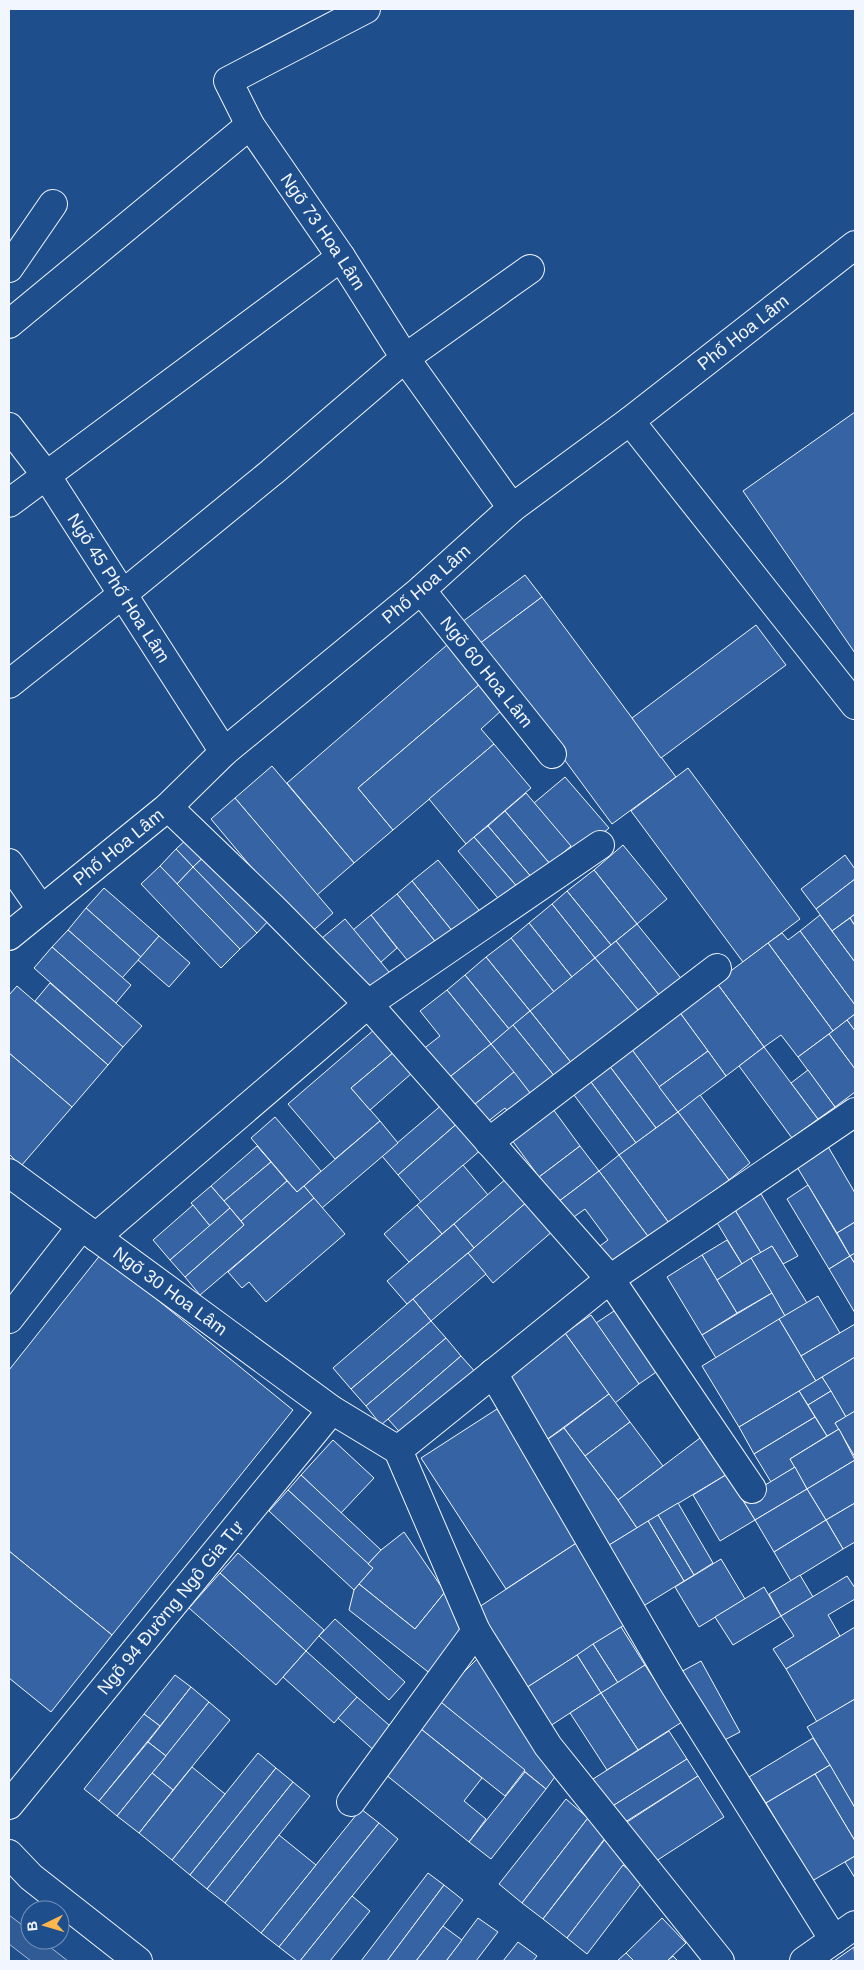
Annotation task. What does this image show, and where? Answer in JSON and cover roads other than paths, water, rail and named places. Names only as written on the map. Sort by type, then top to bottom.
[{"type":"street","name":"Ngõ 73 Hoa Lâm","points":[[366,9],[228,81],[250,125],[341,257],[405,358],[512,508]]},
{"type":"street","points":[[9,324],[250,125]]},
{"type":"street","points":[[9,268],[54,204]]},
{"type":"street","name":"Phố Hoa Lâm","points":[[9,936],[168,807],[224,752],[421,590],[512,508],[630,421],[855,245]]},
{"type":"street","points":[[9,503],[341,257]]},
{"type":"street","points":[[9,684],[272,472],[405,358],[530,269]]},
{"type":"street","points":[[630,421],[855,705]]},
{"type":"street","name":"Ngõ 45 Phố Hoa Lâm","points":[[9,427],[46,475],[124,593],[224,752]]},
{"type":"street","name":"Ngõ 60 Hoa Lâm","points":[[421,590],[552,754]]},
{"type":"street","points":[[168,807],[273,908],[368,1004],[610,1279],[752,1489]]},
{"type":"street","points":[[9,1318],[88,1232],[368,1004],[600,845]]},
{"type":"street","points":[[9,864],[41,909]]},
{"type":"street","points":[[489,1142],[717,968]]},
{"type":"street","points":[[720,1961],[548,1746],[476,1631],[398,1450],[610,1279],[855,1112]]},
{"type":"street","name":"Ngõ 30 Hoa Lâm","points":[[9,1173],[332,1410],[398,1450]]},
{"type":"street","points":[[493,1373],[672,1682],[834,1940]]},
{"type":"street","name":"Ngõ 94 Đường Ngô Gia Tự","points":[[9,1805],[332,1410]]},
{"type":"street","points":[[351,1802],[476,1631]]},
{"type":"street","points":[[9,1854],[31,1877],[138,1961]]},
{"type":"street","points":[[804,1961],[855,1925]]}]
